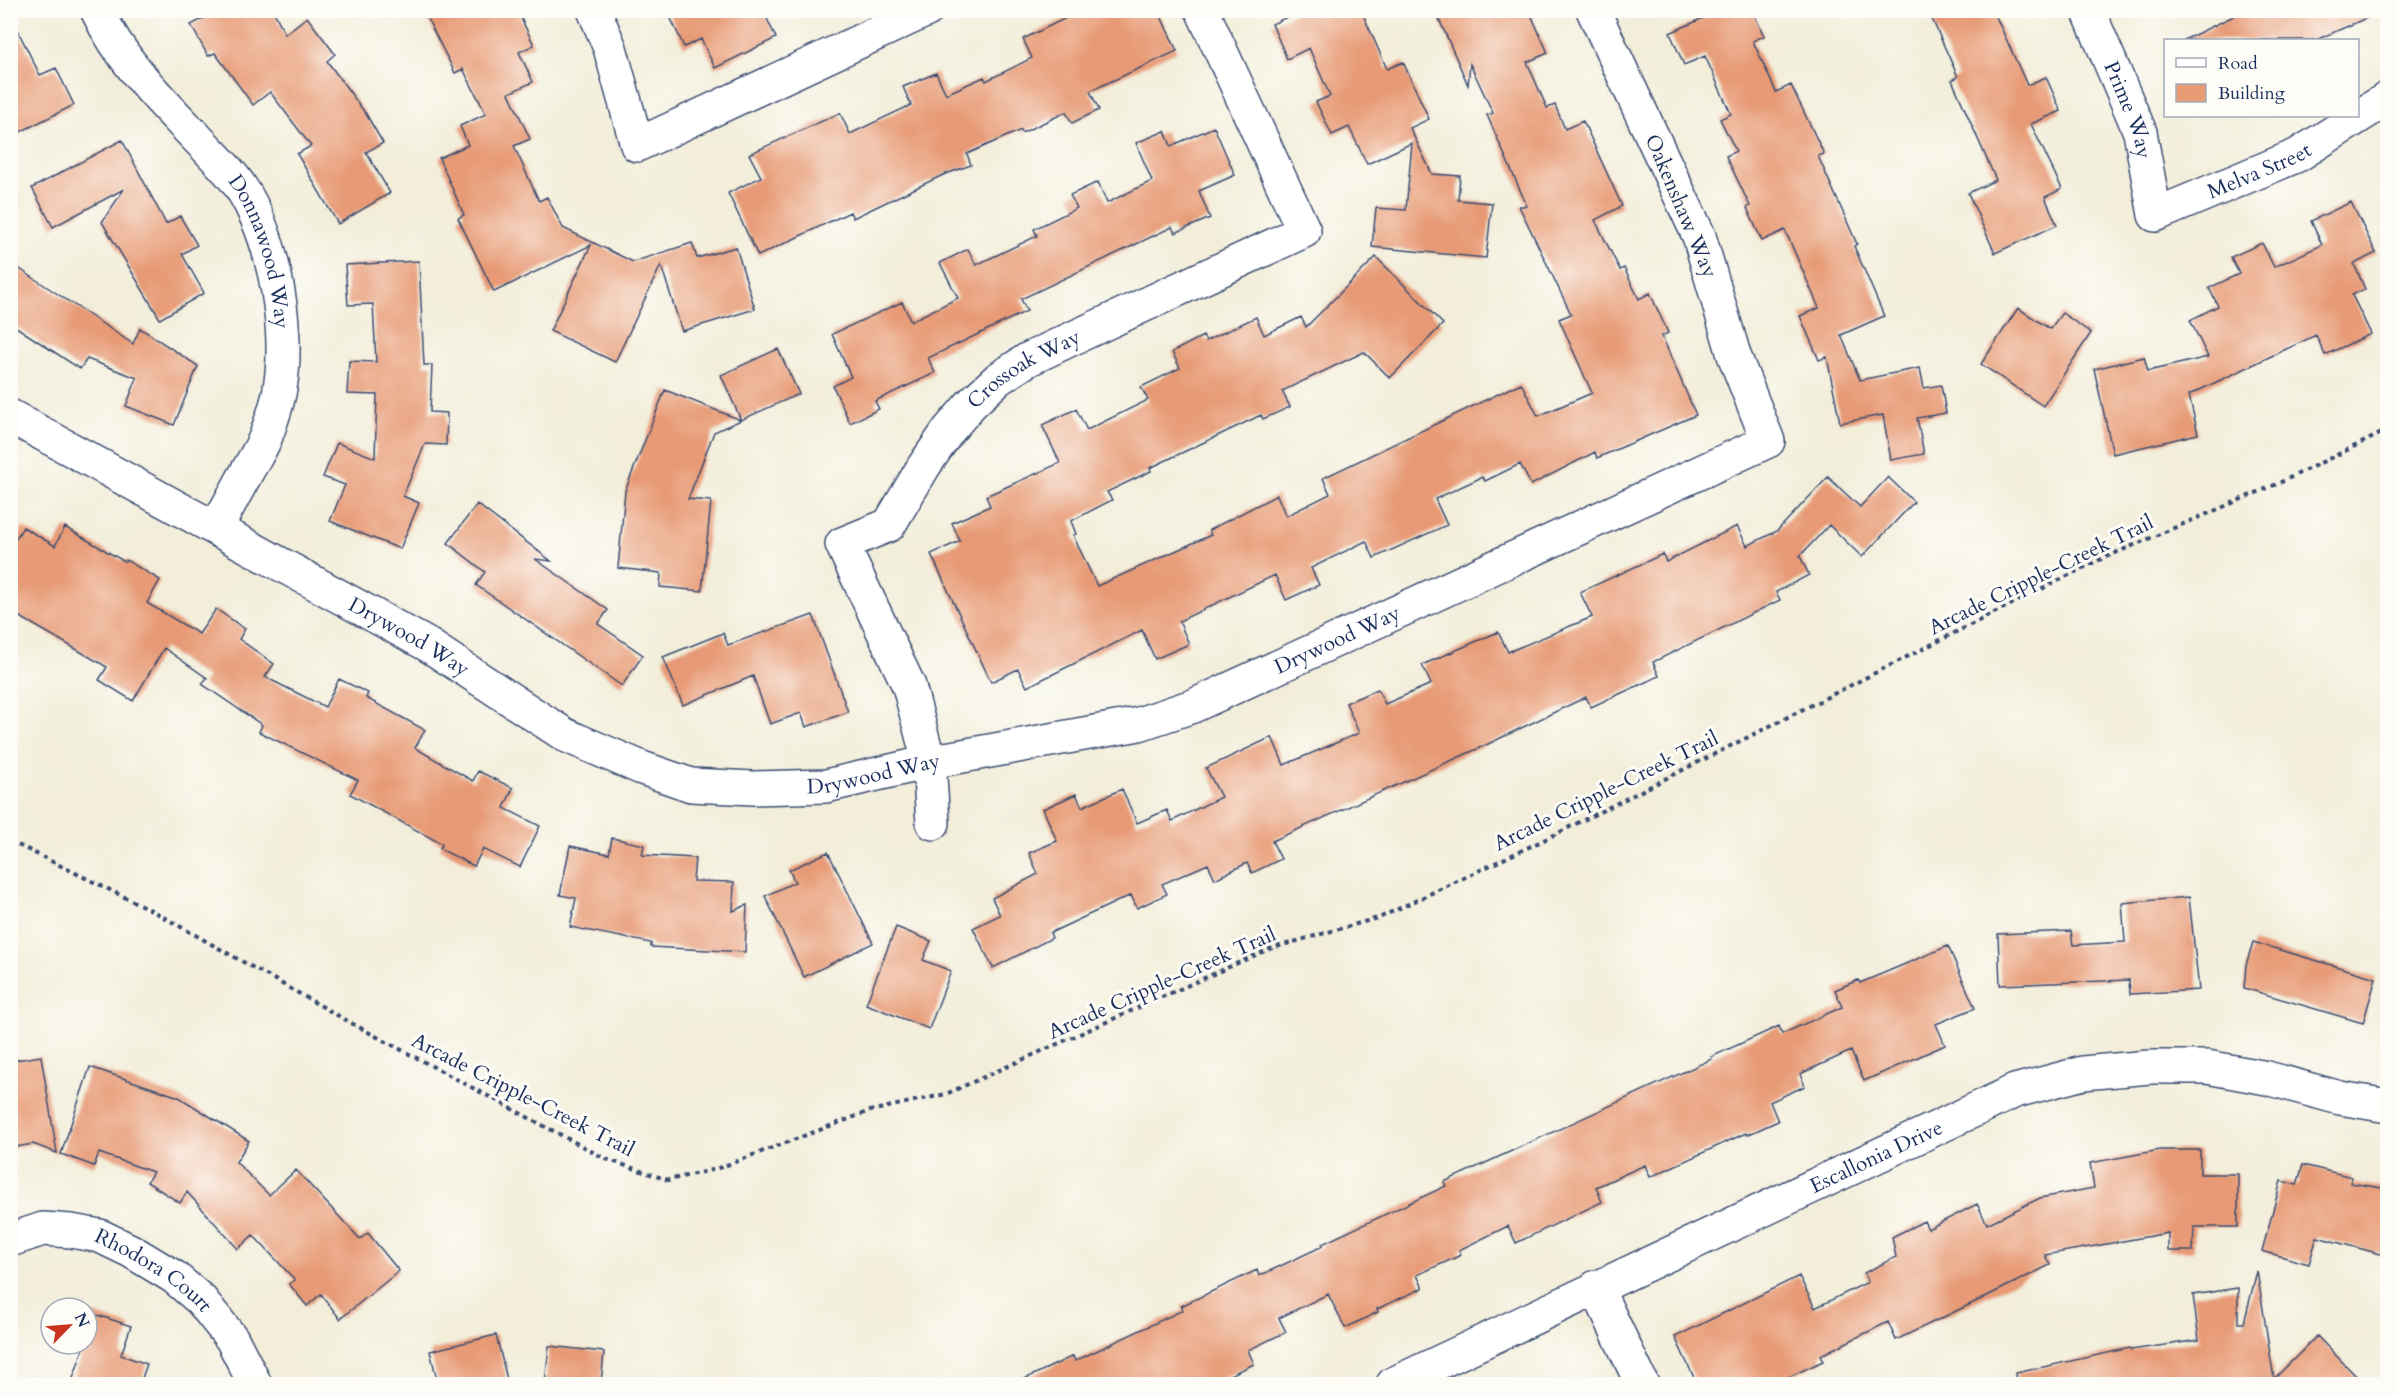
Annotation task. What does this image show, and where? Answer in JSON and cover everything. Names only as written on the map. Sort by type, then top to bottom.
[{"type":"street","name":"Donnawood Way","points":[[98,10],[134,68],[164,104],[231,175],[260,226],[279,297],[283,337],[280,389],[265,439],[216,528]]},
{"type":"street","points":[[594,10],[610,48],[637,146],[927,10]]},
{"type":"street","name":"Crossoak Way","points":[[933,823],[929,762],[909,686],[842,544],[889,525],[948,431],[970,404],[998,379],[1027,360],[1304,231],[1202,10]]},
{"type":"street","name":"Oakenshaw Way","points":[[1593,10],[1699,236],[1713,277],[1734,355],[1768,441]]},
{"type":"street","name":"Prime Way","points":[[2088,10],[2140,132],[2155,215]]},
{"type":"street","name":"Melva Street","points":[[2359,116],[2388,98]]},
{"type":"street","name":"Melva Street","points":[[2155,215],[2298,155],[2358,117]]},
{"type":"street","name":"Drywood Way","points":[[10,416],[428,645],[565,735],[642,768],[691,785],[753,788],[826,786],[929,762],[1139,724],[1193,706],[1768,441]]},
{"type":"street","name":"Escallonia Drive","points":[[1394,1384],[2015,1091],[2083,1073],[2149,1067],[2207,1067],[2267,1078],[2340,1098],[2388,1106]]},
{"type":"street","name":"Rhodora Court","points":[[10,1240],[43,1229],[71,1231],[100,1236],[131,1251],[174,1277],[201,1300],[232,1340],[255,1384]]},
{"type":"street","points":[[1596,1287],[1642,1384]]},
{"type":"path","name":"Arcade Cripple-Creek Trail","points":[[10,841],[150,910],[352,1024],[606,1159],[668,1180],[716,1169],[870,1110],[946,1094],[1269,949],[1381,917],[1550,837],[2099,560],[2277,484],[2388,430]]},
{"type":"building","points":[[219,10],[273,10],[285,34],[307,17],[335,54],[327,61],[366,114],[383,143],[366,152],[390,193],[338,224],[297,154],[311,146],[270,92],[253,105],[215,53],[208,56],[191,25]]},
{"type":"building","points":[[423,10],[517,10],[534,45],[519,52],[533,82],[509,93],[530,139],[514,146],[539,201],[547,197],[563,228],[633,262],[692,243],[697,258],[736,247],[755,309],[682,331],[661,265],[615,362],[550,331],[591,245],[494,292],[458,218],[464,215],[439,158],[468,145],[460,126],[486,114],[463,69],[455,73]]},
{"type":"building","points":[[667,10],[763,10],[776,38],[715,68],[701,39],[684,47]]},
{"type":"building","points":[[1082,10],[1158,10],[1177,51],[1090,91],[1099,110],[1072,123],[1066,112],[1022,133],[1021,130],[967,154],[971,165],[943,175],[853,218],[850,212],[758,256],[728,193],[761,177],[749,154],[840,113],[850,134],[911,105],[903,87],[936,73],[946,94],[984,77],[986,81],[1032,58],[1023,39]]},
{"type":"building","points":[[1302,10],[1361,10],[1387,69],[1403,62],[1429,119],[1410,128],[1432,174],[1460,176],[1458,200],[1492,203],[1486,258],[1372,247],[1376,208],[1406,210],[1412,143],[1367,164],[1349,127],[1332,135],[1316,102],[1330,96],[1309,48],[1287,59],[1272,24]]},
{"type":"building","points":[[1435,10],[1529,10],[1548,53],[1527,62],[1547,108],[1555,105],[1565,129],[1583,121],[1622,206],[1595,220],[1620,270],[1624,268],[1639,299],[1650,293],[1668,333],[1662,336],[1696,415],[1597,458],[1595,452],[1531,485],[1520,464],[1485,481],[1482,477],[1435,499],[1447,525],[1374,558],[1366,541],[1311,568],[1319,585],[1286,600],[1275,575],[1179,621],[1189,644],[1155,659],[1142,630],[1027,687],[1018,669],[991,682],[931,554],[960,541],[952,523],[990,506],[986,496],[1060,463],[1042,425],[1076,409],[1087,430],[1148,400],[1141,387],[1180,368],[1172,352],[1203,336],[1206,341],[1256,317],[1264,335],[1301,317],[1306,327],[1376,257],[1443,324],[1390,378],[1364,352],[1282,391],[1290,407],[1263,419],[1261,415],[1150,468],[1151,471],[1107,492],[1112,500],[1071,521],[1076,534],[1073,535],[1097,586],[1211,535],[1209,530],[1277,495],[1286,516],[1330,494],[1323,478],[1521,383],[1538,416],[1592,393],[1559,319],[1571,314],[1519,206],[1527,206],[1487,115],[1493,113],[1470,64],[1468,85]]},
{"type":"building","points":[[1721,10],[1752,10],[1764,36],[1753,41],[1776,92],[1791,85],[1824,154],[1818,156],[1857,244],[1854,246],[1884,316],[1841,335],[1860,380],[1920,368],[1924,388],[1941,385],[1946,413],[1917,418],[1924,454],[1891,460],[1883,415],[1840,423],[1827,357],[1819,360],[1800,316],[1819,308],[1785,230],[1762,241],[1747,208],[1750,206],[1726,156],[1736,151],[1720,119],[1731,114],[1705,56],[1684,65],[1670,33]]},
{"type":"building","points":[[1928,10],[1993,10],[2027,85],[2046,77],[2061,111],[2031,124],[2062,189],[2045,197],[2057,225],[1995,253],[1968,193],[1996,180],[1952,80],[1958,77]]},
{"type":"building","points":[[2246,10],[2385,10],[2318,39],[2186,39]]},
{"type":"building","points":[[10,15],[40,75],[56,68],[74,105],[10,137]]},
{"type":"building","points":[[1214,127],[1235,175],[1199,191],[1210,218],[1175,233],[1172,227],[1021,299],[1027,311],[928,358],[935,373],[875,401],[879,409],[850,423],[833,386],[851,377],[832,334],[902,302],[911,321],[958,298],[940,263],[968,249],[976,265],[1037,236],[1034,229],[1077,208],[1070,195],[1098,182],[1107,203],[1152,181],[1136,143],[1165,131],[1171,146]]},
{"type":"building","points":[[122,140],[166,224],[180,216],[197,245],[182,254],[204,293],[160,319],[102,222],[124,189],[53,227],[32,188]]},
{"type":"building","points":[[2351,202],[2376,253],[2354,264],[2365,289],[2352,295],[2371,334],[2325,355],[2316,335],[2189,395],[2198,434],[2113,454],[2094,369],[2144,357],[2148,371],[2208,357],[2190,320],[2218,306],[2209,288],[2239,274],[2231,257],[2262,243],[2274,267],[2322,245],[2311,221]]},
{"type":"building","points":[[419,261],[424,365],[432,365],[430,412],[447,413],[446,445],[425,444],[403,496],[419,503],[400,549],[330,521],[345,485],[323,477],[337,443],[375,458],[377,395],[347,394],[349,361],[376,362],[373,304],[348,305],[345,265]]},
{"type":"building","points":[[20,269],[133,344],[140,328],[198,366],[174,425],[126,406],[137,378],[87,359],[80,369],[10,323],[10,283]]},
{"type":"building","points":[[2018,308],[2050,329],[2062,313],[2091,333],[2043,406],[1981,364]]},
{"type":"building","points":[[778,349],[799,394],[741,420],[721,375]]},
{"type":"building","points":[[665,390],[741,420],[714,432],[688,499],[711,501],[702,591],[660,587],[661,573],[618,568],[625,491]]},
{"type":"building","points":[[1828,477],[1860,507],[1888,477],[1914,502],[1862,557],[1829,525],[1800,556],[1809,575],[1776,592],[1780,600],[1653,662],[1659,676],[1591,707],[1586,697],[1486,745],[1272,841],[1281,859],[1252,873],[1247,863],[1215,879],[1208,864],[1162,884],[1167,894],[1137,908],[1131,895],[1050,933],[1052,938],[993,968],[973,928],[1000,915],[992,898],[1038,874],[1029,853],[1057,841],[1043,809],[1076,794],[1082,807],[1122,789],[1137,823],[1167,810],[1172,821],[1221,797],[1206,768],[1272,737],[1284,765],[1359,733],[1346,703],[1378,689],[1385,704],[1431,684],[1422,665],[1498,632],[1508,652],[1592,617],[1580,592],[1663,554],[1666,562],[1737,526],[1747,546],[1777,531]]},
{"type":"building","points":[[477,504],[551,561],[535,559],[608,610],[598,624],[643,655],[622,686],[476,585],[485,572],[448,543]]},
{"type":"building","points":[[23,527],[55,546],[65,527],[160,580],[147,603],[199,634],[216,609],[245,629],[239,639],[274,664],[265,677],[325,707],[339,679],[368,693],[366,698],[425,730],[415,748],[473,781],[478,771],[513,788],[504,808],[540,826],[520,867],[483,849],[474,866],[440,849],[442,844],[350,794],[358,780],[259,732],[262,725],[202,684],[207,678],[164,648],[133,701],[99,680],[107,667],[10,611],[10,548]]},
{"type":"building","points":[[813,615],[848,712],[806,727],[801,713],[770,724],[753,676],[683,705],[663,657],[723,633],[728,645]]},
{"type":"building","points":[[612,838],[644,845],[642,855],[695,858],[693,881],[734,882],[733,911],[747,905],[745,952],[651,947],[651,943],[570,927],[576,898],[560,895],[570,846],[609,854]]},
{"type":"building","points":[[828,852],[873,943],[804,977],[765,896],[795,882],[789,870]]},
{"type":"building","points":[[2189,897],[2199,990],[2130,994],[2129,980],[2000,985],[1998,934],[2071,931],[2073,945],[2125,942],[2122,903]]},
{"type":"building","points":[[896,927],[931,941],[923,960],[951,971],[929,1029],[866,1004]]},
{"type":"building","points":[[2253,942],[2376,978],[2363,1023],[2244,988],[2246,965]]},
{"type":"building","points":[[1948,946],[1975,1008],[1936,1024],[1945,1045],[1864,1081],[1851,1051],[1800,1074],[1805,1086],[1770,1102],[1778,1121],[1747,1135],[1746,1133],[1650,1177],[1645,1165],[1596,1187],[1602,1202],[1516,1243],[1508,1226],[1459,1250],[1461,1255],[1417,1275],[1423,1288],[1377,1309],[1378,1312],[1345,1328],[1328,1294],[1279,1318],[1286,1332],[1248,1350],[1254,1364],[1210,1384],[1014,1384],[1073,1356],[1075,1361],[1183,1310],[1181,1306],[1257,1270],[1259,1276],[1446,1186],[1444,1182],[1779,1026],[1782,1034],[1842,1007],[1835,990],[1858,980],[1860,983]]},
{"type":"building","points":[[41,1056],[57,1153],[33,1144],[10,1148],[10,1061]]},
{"type":"building","points":[[90,1067],[179,1097],[249,1141],[236,1162],[269,1195],[296,1170],[360,1239],[368,1233],[399,1271],[340,1319],[321,1294],[307,1306],[289,1284],[295,1280],[253,1235],[238,1249],[187,1192],[180,1203],[147,1182],[153,1172],[99,1153],[94,1166],[61,1154]]},
{"type":"building","points":[[2160,1150],[2200,1150],[2200,1174],[2238,1174],[2238,1227],[2194,1227],[2193,1251],[2168,1251],[2168,1233],[2045,1255],[2050,1265],[1896,1340],[1888,1322],[1821,1355],[1823,1361],[1774,1384],[1697,1384],[1675,1337],[1799,1276],[1815,1308],[1868,1282],[1864,1273],[1896,1257],[1892,1237],[1924,1221],[1928,1229],[1977,1204],[1987,1224],[2040,1198],[2094,1188],[2090,1163]]},
{"type":"building","points":[[2303,1165],[2352,1177],[2350,1183],[2388,1189],[2388,1256],[2317,1237],[2309,1264],[2262,1251],[2281,1181],[2297,1185]]},
{"type":"building","points":[[2257,1271],[2274,1379],[2317,1336],[2364,1384],[2017,1384],[2016,1373],[2130,1348],[2131,1350],[2199,1340],[2193,1295],[2238,1288],[2238,1323],[2244,1323]]},
{"type":"building","points":[[99,1316],[131,1326],[121,1355],[147,1364],[140,1384],[71,1384],[81,1356],[99,1356]]},
{"type":"building","points":[[496,1335],[507,1379],[485,1384],[438,1384],[430,1351]]},
{"type":"building","points":[[549,1346],[604,1352],[601,1384],[545,1384]]}]
